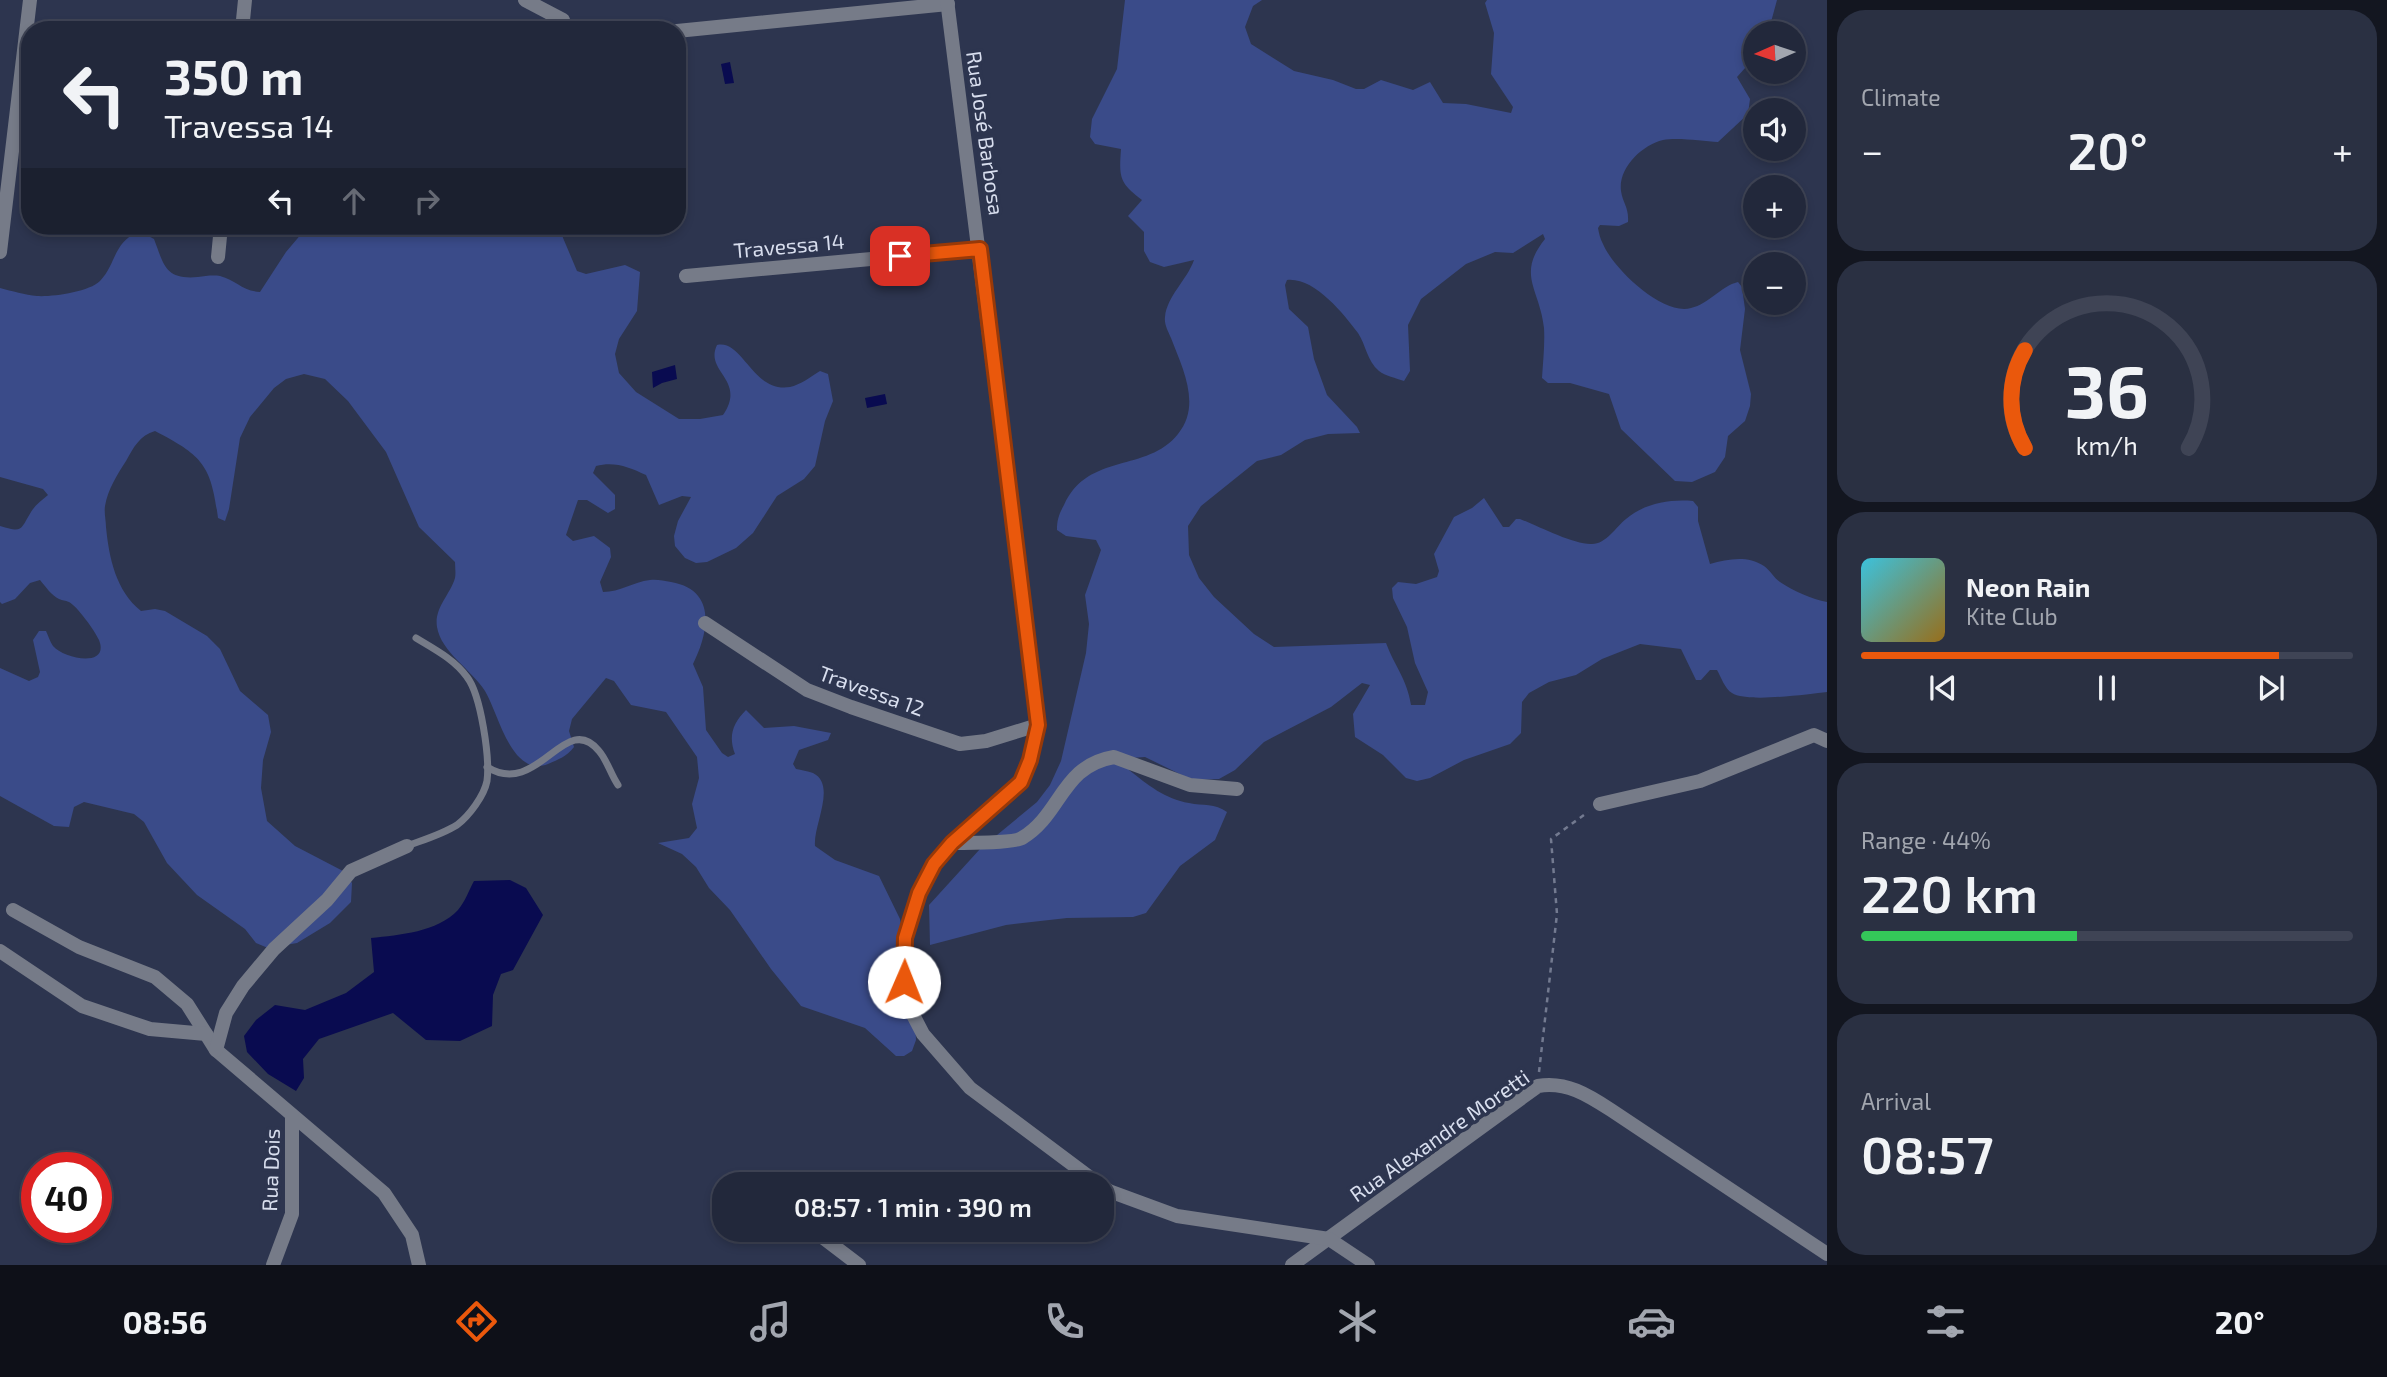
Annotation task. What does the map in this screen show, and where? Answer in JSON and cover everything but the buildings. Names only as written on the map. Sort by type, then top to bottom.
[{"type":"street","points":[[28,21],[30,0]]},
{"type":"street","points":[[243,21],[245,0]]},
{"type":"street","points":[[525,0],[563,20]]},
{"type":"street","points":[[686,30],[947,2]]},
{"type":"street","name":"Rua José Barbosa","points":[[947,2],[1038,725],[1030,760],[1021,782],[952,843],[929,874],[919,893],[905,938],[904,982],[911,1011],[923,1034],[970,1088],[1082,1172]]},
{"type":"street","points":[[0,252],[21,76]]},
{"type":"street","points":[[218,257],[220,235]]},
{"type":"street","name":"Travessa 14","points":[[686,276],[980,249]]},
{"type":"street","name":"Travessa 12","points":[[705,623],[807,690],[960,744],[986,741],[1038,725]]},
{"type":"street","points":[[1600,804],[1700,781],[1821,738]]},
{"type":"street","points":[[952,843],[1020,840],[1036,826],[1077,772],[1101,759],[1114,757],[1190,785],[1237,789]]},
{"type":"street","points":[[216,1050],[226,1013],[243,986],[274,949],[327,900],[351,871],[407,846]]},
{"type":"street","points":[[13,910],[79,947],[155,977],[187,1004],[216,1050],[384,1193],[412,1235],[419,1265]]},
{"type":"street","points":[[0,951],[82,1006],[150,1029],[206,1034]]},
{"type":"street","name":"Rua Alexandre Moretti","points":[[1292,1265],[1538,1086],[1549,1084],[1580,1091],[1827,1254]]},
{"type":"street","name":"Rua Dois","points":[[273,1265],[292,1214],[292,1116]]},
{"type":"street","name":"Rua José Barbosa","points":[[1114,1193],[1177,1216],[1329,1239],[1368,1265]]},
{"type":"street","points":[[829,1242],[859,1265]]},
{"type":"lane","points":[[407,846],[457,825],[475,806],[487,784],[477,694],[468,677],[455,663],[416,638]]},
{"type":"lane","points":[[487,767],[500,775],[527,773],[560,746],[582,740],[600,752],[618,785]]},
{"type":"path","points":[[1538,1086],[1548,975],[1557,914],[1551,839],[1600,804]]},
{"type":"shaded area","points":[[1125,0],[1262,0],[1253,6],[1245,27],[1251,44],[1294,71],[1333,80],[1356,89],[1364,89],[1381,80],[1413,90],[1430,82],[1443,103],[1466,104],[1511,113],[1513,107],[1491,74],[1494,33],[1485,3],[1487,0],[1777,0],[1771,21],[1743,21],[1743,70],[1737,77],[1749,98],[1743,98],[1743,119],[1718,142],[1669,139],[1640,152],[1627,166],[1621,182],[1628,222],[1619,226],[1600,225],[1598,228],[1608,254],[1617,265],[1640,288],[1666,305],[1679,309],[1691,308],[1704,303],[1732,284],[1738,282],[1742,287],[1744,315],[1740,350],[1751,394],[1750,406],[1745,421],[1728,436],[1725,457],[1715,472],[1692,482],[1675,481],[1621,429],[1609,394],[1570,383],[1548,383],[1542,378],[1544,328],[1531,273],[1536,252],[1545,239],[1543,234],[1513,253],[1495,252],[1466,264],[1421,299],[1408,325],[1410,371],[1404,381],[1384,374],[1375,367],[1358,333],[1327,298],[1307,284],[1287,280],[1285,285],[1289,309],[1308,327],[1314,359],[1327,395],[1360,433],[1328,434],[1305,440],[1281,455],[1257,461],[1201,506],[1188,526],[1189,555],[1199,578],[1214,597],[1254,634],[1274,647],[1386,643],[1404,680],[1411,705],[1425,705],[1428,692],[1415,663],[1407,627],[1393,598],[1392,588],[1398,582],[1416,584],[1437,577],[1439,571],[1434,554],[1454,517],[1484,498],[1503,527],[1509,527],[1516,519],[1520,519],[1566,538],[1592,544],[1606,538],[1641,509],[1667,502],[1693,501],[1698,507],[1698,521],[1710,564],[1751,560],[1764,566],[1791,588],[1827,602],[1827,692],[1778,697],[1740,696],[1727,689],[1717,670],[1710,670],[1701,680],[1696,680],[1681,649],[1640,644],[1602,659],[1576,675],[1549,682],[1529,693],[1522,702],[1521,733],[1510,744],[1464,760],[1430,778],[1417,781],[1406,778],[1383,755],[1355,737],[1353,714],[1370,685],[1362,683],[1331,707],[1264,742],[1235,770],[1219,779],[1192,780],[1145,757],[1130,758],[1127,765],[1129,770],[1164,795],[1180,801],[1218,807],[1227,812],[1215,840],[1180,866],[1146,913],[1133,917],[1067,918],[1006,925],[930,945],[929,905],[980,849],[1037,802],[1050,785],[1061,761],[1086,653],[1089,624],[1085,595],[1101,550],[1096,540],[1066,536],[1057,530],[1062,508],[1075,488],[1088,477],[1165,446],[1178,434],[1189,411],[1188,386],[1165,320],[1169,302],[1194,260],[1164,267],[1150,262],[1144,251],[1144,232],[1128,216],[1142,200],[1122,179],[1121,149],[1095,144],[1090,137],[1092,119],[1117,69]]},
{"type":"shaded area","points":[[730,62],[734,83],[725,84],[721,64]]},
{"type":"shaded area","points":[[146,235],[154,239],[167,269],[172,273],[187,277],[220,276],[248,290],[260,292],[300,235],[562,235],[577,271],[586,274],[625,265],[640,272],[637,311],[619,339],[615,354],[619,373],[636,392],[679,419],[723,415],[730,393],[716,362],[717,345],[726,345],[734,350],[757,375],[777,387],[794,386],[820,371],[828,374],[833,401],[825,421],[815,466],[804,479],[777,496],[753,533],[736,548],[707,562],[696,563],[685,558],[675,546],[674,536],[678,521],[691,497],[682,496],[659,505],[646,475],[615,465],[596,466],[593,473],[615,495],[615,509],[608,513],[587,500],[578,500],[566,535],[573,541],[594,536],[610,548],[611,557],[600,582],[603,592],[655,580],[686,587],[696,594],[702,603],[705,626],[699,652],[693,664],[703,687],[706,730],[722,753],[728,757],[735,754],[733,730],[746,710],[764,728],[794,726],[831,733],[828,740],[799,750],[793,764],[796,769],[813,773],[820,779],[823,787],[824,796],[815,846],[835,860],[879,876],[900,919],[913,982],[916,1040],[912,1051],[904,1056],[896,1056],[865,1028],[801,1006],[771,969],[730,910],[709,888],[696,867],[682,854],[658,843],[689,838],[697,828],[692,804],[699,778],[697,757],[666,712],[631,705],[614,681],[606,678],[572,719],[569,731],[574,747],[568,753],[548,764],[535,766],[515,753],[485,691],[444,645],[437,627],[440,608],[455,578],[455,562],[419,527],[386,452],[348,401],[325,379],[304,374],[286,379],[274,388],[250,417],[240,438],[225,521],[218,518],[212,486],[202,464],[184,448],[155,431],[141,439],[131,451],[111,488],[105,511],[107,539],[115,573],[132,603],[141,611],[165,611],[207,636],[220,649],[240,691],[268,715],[271,732],[263,760],[261,788],[267,821],[295,846],[343,871],[352,883],[351,902],[330,923],[297,943],[268,948],[256,943],[245,929],[197,895],[167,863],[144,822],[134,814],[84,802],[74,807],[69,827],[54,826],[0,796],[0,668],[29,681],[38,677],[40,672],[33,640],[39,631],[46,631],[59,651],[75,657],[92,658],[98,655],[101,649],[97,636],[81,613],[69,602],[54,596],[40,580],[30,583],[15,599],[2,604],[0,602],[0,526],[20,528],[34,507],[48,495],[43,489],[0,477],[0,288],[44,296],[88,288],[100,281],[119,248],[130,236]]},
{"type":"shaded area","points":[[675,365],[677,379],[653,388],[652,372]]},
{"type":"shaded area","points":[[885,394],[887,404],[867,408],[865,398]]},
{"type":"shaded area","points":[[510,880],[526,888],[543,915],[513,970],[501,974],[493,995],[492,1026],[460,1041],[426,1040],[393,1013],[319,1039],[303,1059],[304,1078],[296,1091],[268,1074],[247,1052],[244,1036],[256,1020],[275,1005],[305,1010],[346,993],[374,972],[371,938],[429,928],[458,910],[474,881]]},
{"type":"route","points":[[900,256],[980,249],[1038,725],[1030,760],[1021,782],[952,843],[934,864],[919,893],[908,924],[904,982]]}]
